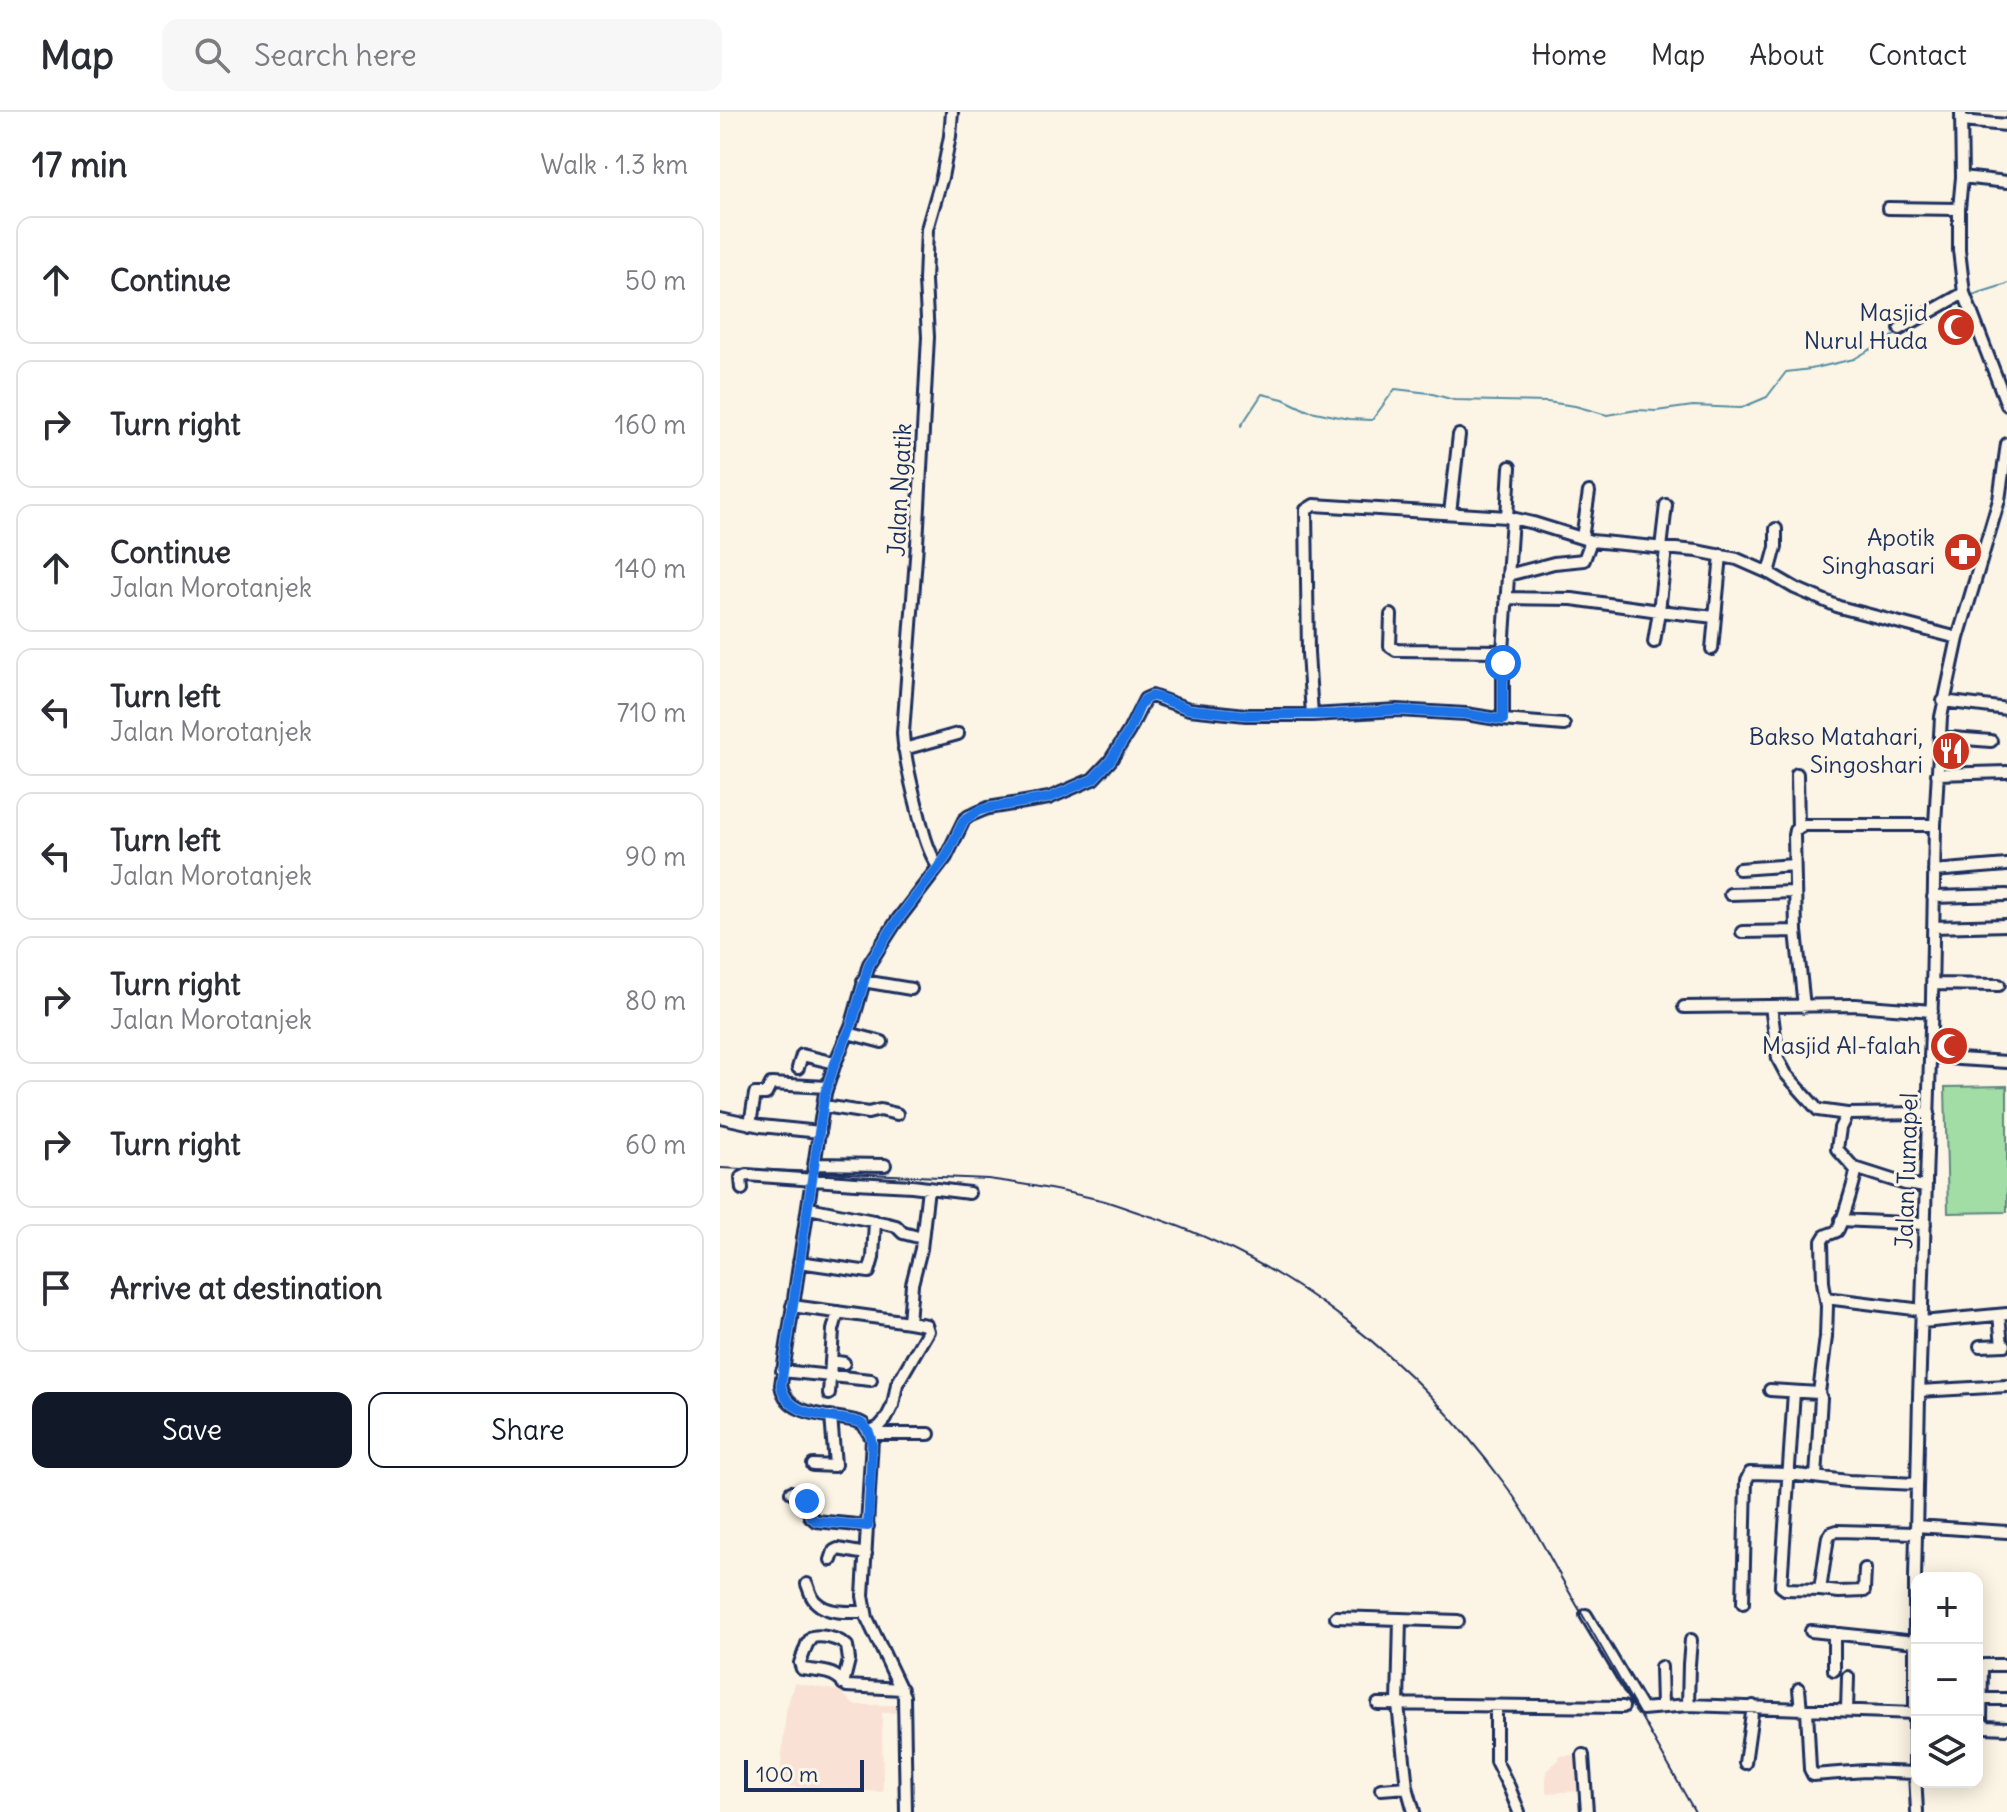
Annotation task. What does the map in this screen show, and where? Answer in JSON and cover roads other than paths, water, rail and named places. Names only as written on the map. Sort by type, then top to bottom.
[{"type":"street","name":"Jalan Ngatik","points":[[938,867],[923,835],[904,749],[905,695],[928,337],[925,281],[927,229],[942,177],[952,112]]},
{"type":"street","points":[[2007,125],[1961,116],[1959,209],[1964,295],[2007,405]]},
{"type":"street","points":[[1962,177],[2007,182]]},
{"type":"street","points":[[1888,208],[1959,209]]},
{"type":"street","points":[[1900,329],[1964,295]]},
{"type":"street","points":[[1450,513],[1459,435]]},
{"type":"street","name":"Jalan Tumapel","points":[[1916,1572],[1937,774],[1943,701],[1958,638],[1999,500],[2007,444]]},
{"type":"street","points":[[1503,720],[1510,467]]},
{"type":"street","points":[[1508,575],[1554,563],[1584,560],[1589,492]]},
{"type":"street","points":[[1312,715],[1306,510],[1314,505],[1510,518],[1587,540],[1721,555],[1769,573],[1839,607],[1958,638]]},
{"type":"street","points":[[1654,642],[1666,505]]},
{"type":"street","points":[[1769,573],[1776,547],[1776,529]]},
{"type":"street","points":[[1712,649],[1721,555]]},
{"type":"street","points":[[1506,598],[1572,599],[1715,617]]},
{"type":"street","points":[[1391,615],[1390,646],[1396,650],[1503,651]]},
{"type":"street","points":[[906,1812],[902,1689],[865,1612],[862,1585],[872,1445],[869,1433],[859,1422],[794,1407],[782,1391],[782,1371],[827,1087],[857,1008],[869,964],[896,922],[946,857],[964,820],[988,808],[1049,798],[1093,779],[1110,761],[1140,706],[1152,696],[1189,709],[1219,713],[1312,715],[1397,710],[1564,725]]},
{"type":"street","points":[[1943,701],[2007,709]]},
{"type":"street","points":[[904,749],[958,734]]},
{"type":"street","points":[[1940,737],[1991,741]]},
{"type":"street","points":[[1937,774],[2007,772]]},
{"type":"street","points":[[1797,774],[1798,827],[1794,835],[1794,865],[1796,931],[1804,1007]]},
{"type":"street","points":[[1798,827],[1935,825]]},
{"type":"street","points":[[1739,869],[1794,865]]},
{"type":"street","points":[[1934,871],[2007,865]]},
{"type":"street","points":[[1730,894],[1795,892]]},
{"type":"street","points":[[1933,897],[2007,895]]},
{"type":"street","points":[[1933,927],[2007,925]]},
{"type":"street","points":[[1742,932],[1796,931]]},
{"type":"street","points":[[863,981],[895,992],[911,989]]},
{"type":"street","points":[[1932,984],[1999,985]]},
{"type":"street","points":[[1684,1007],[1855,1005],[1932,1011]]},
{"type":"street","points":[[1771,1006],[1778,1059],[1786,1074],[1818,1110],[1847,1114],[1929,1113]]},
{"type":"street","points":[[848,1033],[882,1042]]},
{"type":"street","points":[[798,1068],[802,1055],[835,1063]]},
{"type":"street","points":[[1930,1055],[2007,1062]]},
{"type":"street","points":[[754,1124],[755,1094],[766,1094],[771,1084],[827,1087]]},
{"type":"street","points":[[824,1106],[897,1114]]},
{"type":"street","points":[[1847,1114],[1837,1136],[1837,1149],[1855,1168],[1905,1184],[1926,1187]]},
{"type":"street","points":[[720,1117],[820,1132]]},
{"type":"street","points":[[815,1164],[885,1165]]},
{"type":"street","points":[[1816,1477],[1819,1393],[1826,1337],[1822,1241],[1825,1236],[1837,1231],[1855,1181],[1855,1168]]},
{"type":"street","points":[[742,1189],[741,1178],[747,1175],[969,1193]]},
{"type":"street","points":[[909,1322],[928,1188]]},
{"type":"street","points":[[809,1208],[896,1226],[903,1233],[922,1238]]},
{"type":"street","points":[[1841,1220],[1925,1224]]},
{"type":"street","points":[[799,1262],[869,1272],[875,1221]]},
{"type":"street","points":[[1826,1298],[1922,1316],[2003,1315],[2004,1345],[1980,1346]]},
{"type":"street","points":[[792,1306],[928,1326],[928,1332],[897,1384],[893,1405],[886,1419],[869,1433]]},
{"type":"street","points":[[829,1394],[834,1324],[838,1312]]},
{"type":"street","points":[[831,1361],[844,1363]]},
{"type":"street","points":[[782,1371],[871,1380]]},
{"type":"street","points":[[1919,1391],[2007,1386]]},
{"type":"street","points":[[1770,1390],[1819,1393]]},
{"type":"street","points":[[1794,1392],[1781,1586],[1785,1589],[1864,1591],[1865,1569]]},
{"type":"street","points":[[813,1465],[835,1465],[831,1416]]},
{"type":"street","points":[[869,1433],[929,1434]]},
{"type":"street","points":[[1743,1603],[1748,1476],[1752,1472],[1917,1484]]},
{"type":"street","points":[[791,1492],[805,1497],[810,1516],[816,1521],[868,1526]]},
{"type":"street","points":[[1820,1590],[1828,1537],[1837,1531],[2007,1532]]},
{"type":"street","points":[[831,1560],[838,1549],[866,1554]]},
{"type":"street","points":[[807,1584],[817,1604],[825,1608],[865,1612]]},
{"type":"street","points":[[1586,1615],[1642,1709],[1688,1705],[1911,1713]]},
{"type":"street","points":[[1336,1617],[1458,1621]]},
{"type":"street","points":[[1400,1619],[1398,1705],[1407,1787],[1414,1812]]},
{"type":"street","points":[[1811,1631],[1911,1642]]},
{"type":"street","points":[[1834,1633],[1834,1670]]},
{"type":"street","points":[[843,1684],[849,1660],[847,1646],[836,1639],[812,1637],[800,1668],[832,1674],[843,1684],[853,1687],[902,1689]]},
{"type":"street","points":[[1688,1705],[1691,1640]]},
{"type":"street","points":[[1983,1666],[2007,1665]]},
{"type":"street","points":[[1661,1667],[1662,1706]]},
{"type":"street","points":[[1847,1710],[1848,1677]]},
{"type":"street","points":[[1799,1689],[1813,1775],[1841,1771],[1911,1773]]},
{"type":"street","points":[[1983,1698],[2007,1699]]},
{"type":"street","points":[[1378,1704],[1623,1707]]},
{"type":"street","points":[[1745,1763],[1753,1706]]},
{"type":"street","points":[[1496,1707],[1496,1761],[1519,1812]]},
{"type":"street","points":[[1981,1716],[1983,1725],[2007,1728]]},
{"type":"street","points":[[1583,1755],[1587,1812]]},
{"type":"street","points":[[1381,1789],[1407,1787]]},
{"type":"street","name":"Jalan Tumapel","points":[[1916,1788],[1917,1812]]},
{"type":"waterway","points":[[1969,296],[2007,284]]},
{"type":"waterway","points":[[1241,426],[1262,394],[1283,399],[1306,410],[1349,419],[1372,420],[1395,389],[1454,400],[1547,402],[1607,415],[1693,406],[1741,408],[1767,397],[1786,372],[1854,359],[1900,332]]},
{"type":"railway","points":[[720,1168],[988,1179],[1031,1185],[1101,1200],[1206,1237],[1304,1291],[1391,1358],[1469,1439],[1504,1483],[1533,1527],[1695,1812]]},
{"type":"place","name":"Masjid Nurul Huda","points":[[1956,327]]},
{"type":"place","name":"Apotik Singhasari","points":[[1963,552]]},
{"type":"place","name":"Bakso Matahari, Singoshari","points":[[1951,751]]},
{"type":"place","name":"Masjid Al-falah","points":[[1949,1046]]}]
